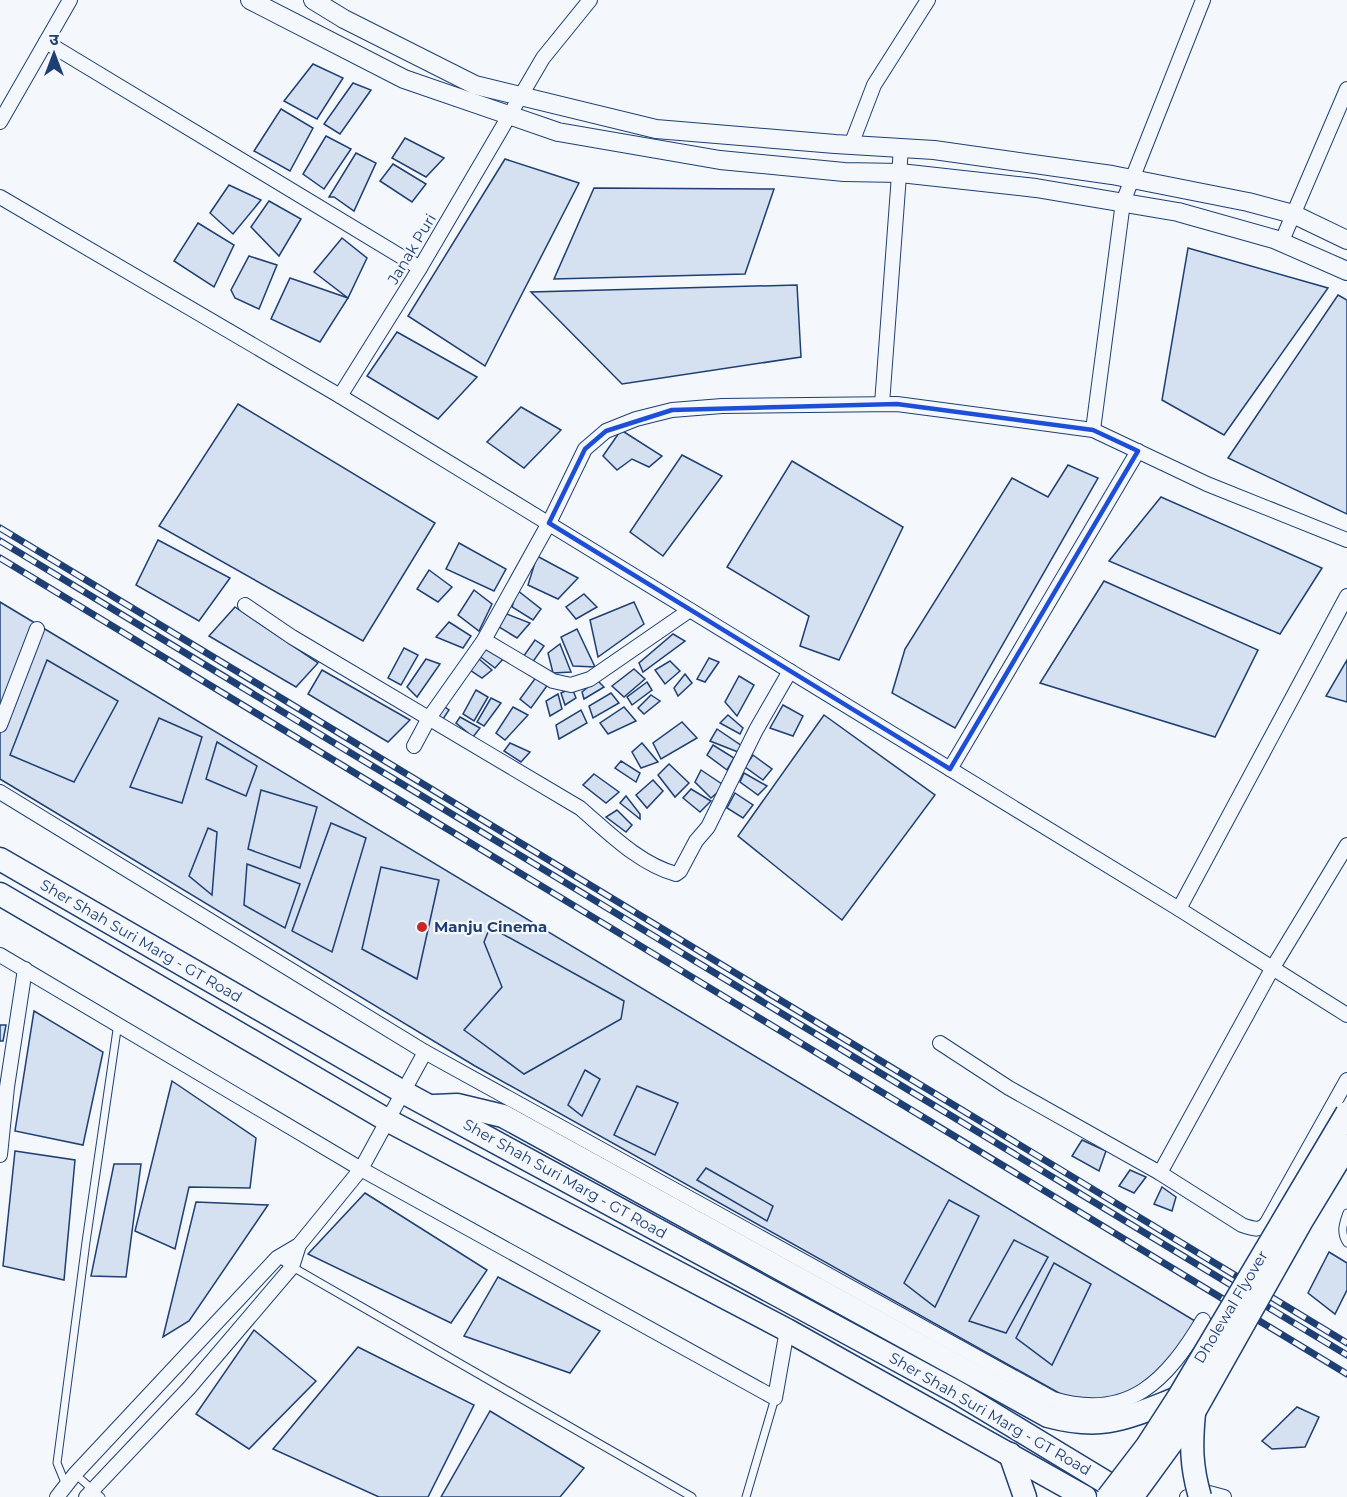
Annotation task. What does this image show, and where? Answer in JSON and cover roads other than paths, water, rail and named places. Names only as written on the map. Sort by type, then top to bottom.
[{"type":"main road","name":"Sher Shah Suri Marg - GT Road","points":[[0,859],[403,1092],[960,1394],[1131,1497]]},
{"type":"main road","name":"Sher Shah Suri Marg - GT Road","points":[[0,894],[387,1120],[787,1329],[1083,1496]]},
{"type":"main road","points":[[429,1106],[457,1105],[503,1116],[1048,1416],[1092,1424],[1117,1421],[1186,1405],[1193,1472],[1200,1497]]},
{"type":"main road","name":"Dholewal Flyover","points":[[1108,1497],[1147,1446],[1186,1405],[1347,1113]]},
{"type":"main road","name":"Dholewal Flyover","points":[[1131,1497],[1347,1146]]},
{"type":"main road","points":[[1010,1454],[1025,1497]]},
{"type":"main road","points":[[1083,1496],[1096,1476]]},
{"type":"street","points":[[0,122],[70,0]]},
{"type":"street","points":[[250,0],[404,79],[558,132],[720,160],[844,172],[900,173],[1036,188],[1122,202],[1178,212],[1281,243],[1347,272]]},
{"type":"street","points":[[313,0],[344,19],[476,85],[656,129],[851,146],[934,150],[1112,175],[1248,202],[1293,214],[1347,240]]},
{"type":"street","name":"Janak Puri","points":[[340,396],[420,268],[543,58],[590,0]]},
{"type":"street","points":[[851,146],[874,85],[928,0]]},
{"type":"street","points":[[1093,430],[1122,202],[1203,0]]},
{"type":"street","points":[[46,42],[420,268]]},
{"type":"street","points":[[1281,243],[1347,89]]},
{"type":"street","points":[[882,404],[901,148]]},
{"type":"street","points":[[0,197],[340,396],[1179,909],[1347,1015]]},
{"type":"street","points":[[414,746],[429,718],[484,640],[549,523],[585,448],[606,431],[636,419],[672,410],[722,406],[897,404],[1093,430],[1207,484],[1347,540]]},
{"type":"street","points":[[950,769],[1138,451]]},
{"type":"street","points":[[1179,909],[1347,596]]},
{"type":"street","points":[[245,605],[292,637],[580,808],[622,844],[655,865],[676,874],[683,867],[696,841],[708,826],[756,730],[790,671]]},
{"type":"street","points":[[484,640],[553,681],[571,685],[590,680],[690,610]]},
{"type":"street","points":[[0,725],[37,629]]},
{"type":"street","points":[[0,792],[390,1033],[1053,1398],[1092,1407],[1123,1401],[1162,1377],[1183,1354],[1203,1320]]},
{"type":"street","points":[[1160,1173],[1272,969],[1347,845]]},
{"type":"street","points":[[0,955],[361,1169],[775,1398],[787,1329]]},
{"type":"street","points":[[0,1155],[7,1087],[25,969]]},
{"type":"street","points":[[940,1043],[1009,1088],[1160,1173],[1242,1225],[1261,1229],[1268,1221],[1347,1080]]},
{"type":"street","points":[[57,1497],[277,1258],[298,1245],[361,1169],[424,1052]]},
{"type":"street","points":[[93,1494],[189,1388],[292,1267],[298,1245]]},
{"type":"street","points":[[1187,1497],[1209,1493],[1224,1497]]},
{"type":"lane","points":[[93,1494],[71,1480],[57,1462],[84,1253],[118,1023]]},
{"type":"lane","points":[[1347,1212],[1342,1225],[1342,1233],[1347,1243]]},
{"type":"lane","points":[[277,1258],[692,1497]]},
{"type":"lane","points":[[746,1497],[775,1398]]},
{"type":"railway","points":[[0,528],[1347,1343]]},
{"type":"railway","points":[[0,541],[1347,1355]]},
{"type":"railway","points":[[0,558],[1347,1374]]},
{"type":"place","name":"Manju Cinema","points":[[422,927]]}]
